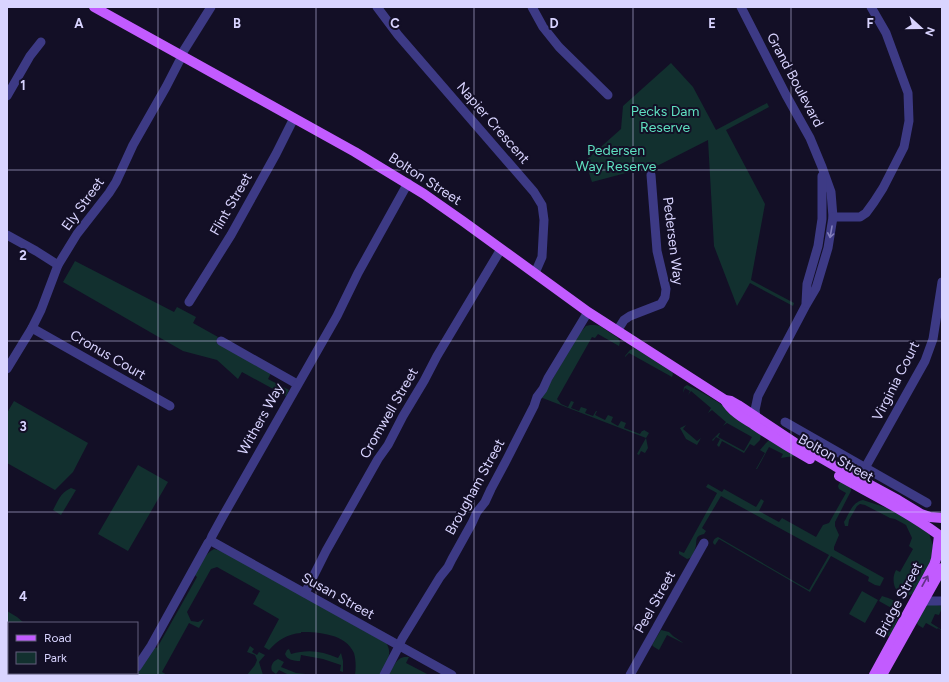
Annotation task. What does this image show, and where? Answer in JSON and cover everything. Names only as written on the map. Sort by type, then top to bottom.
[{"type":"main road","name":"Bolton Street","points":[[94,7],[355,152],[408,184],[441,205],[588,312],[725,400],[731,409],[756,417],[928,527],[940,538]]},
{"type":"main road","name":"Bolton Street","points":[[746,415],[768,434],[791,449],[858,483],[898,500],[921,514],[930,517],[942,518]]},
{"type":"main road","name":"Bridge Street","points":[[874,675],[934,565],[940,538],[939,528],[942,523]]},
{"type":"main road","name":"Bridge Street","points":[[882,675],[942,568]]},
{"type":"street","name":"Ely Street","points":[[7,369],[41,310],[58,265],[77,234],[116,182],[133,145],[211,7]]},
{"type":"street","name":"Napier Crescent","points":[[377,7],[398,35],[534,192],[542,205],[544,220],[543,248],[541,262],[535,273]]},
{"type":"street","points":[[532,7],[543,27],[559,46],[608,96]]},
{"type":"street","name":"Grand Boulevard","points":[[741,7],[810,138],[831,192],[834,217],[828,248],[816,288],[758,396],[755,410],[756,417]]},
{"type":"street","points":[[834,217],[860,218],[866,213],[884,188],[904,147],[909,121],[908,93],[886,33],[871,7]]},
{"type":"street","points":[[7,96],[30,56],[41,42]]},
{"type":"street","name":"Flint Street","points":[[189,302],[238,221],[294,118]]},
{"type":"street","name":"Grand Boulevard","points":[[806,305],[807,284],[818,246],[822,219],[822,166]]},
{"type":"street","name":"Pedersen Way","points":[[617,331],[624,320],[630,316],[661,304],[665,297],[666,289],[657,251],[651,175]]},
{"type":"street","name":"Withers Way","points":[[138,667],[152,646],[219,522],[337,316],[358,273],[408,184]]},
{"type":"street","points":[[7,235],[58,265]]},
{"type":"street","name":"Cromwell Street","points":[[305,593],[326,551],[378,459],[388,446],[437,356],[501,249]]},
{"type":"street","name":"Virginia Court","points":[[858,483],[925,361],[933,339],[942,282]]},
{"type":"street","name":"Brougham Street","points":[[384,675],[419,610],[446,569],[477,512],[485,502],[534,406],[538,395],[588,312]]},
{"type":"street","name":"Cronus Court","points":[[32,328],[170,406]]},
{"type":"street","points":[[221,341],[297,384]]},
{"type":"street","name":"Grand Boulevard","points":[[746,415],[751,403],[758,396]]},
{"type":"street","name":"Bolton Street","points":[[785,422],[927,503]]},
{"type":"street","name":"Susan Street","points":[[210,541],[452,675]]},
{"type":"street","name":"Peel Street","points":[[630,675],[704,543]]},
{"type":"street","points":[[932,588],[936,596],[942,601]]},
{"type":"street","points":[[924,601],[942,601]]},
{"type":"green space","points":[[671,63],[693,87],[716,130],[767,103],[769,107],[726,130],[765,204],[751,280],[794,303],[793,306],[750,283],[737,306],[714,246],[708,140],[657,166],[592,182],[585,161],[621,129],[623,106]]},
{"type":"green space","points":[[75,261],[174,312],[177,307],[196,317],[193,323],[218,337],[216,342],[271,373],[268,379],[289,390],[286,396],[242,372],[238,379],[217,360],[183,351],[63,282]]},
{"type":"green space","points":[[586,326],[600,326],[618,338],[620,342],[619,346],[598,334],[595,338],[592,337],[557,399],[561,404],[568,407],[571,401],[574,402],[571,408],[579,411],[581,407],[587,409],[585,413],[593,416],[597,411],[595,415],[605,420],[608,415],[613,417],[611,422],[618,426],[621,421],[626,423],[624,428],[640,434],[644,430],[649,433],[646,438],[540,397],[546,390],[579,334]]},
{"type":"green space","points":[[635,348],[672,372],[672,377],[629,353],[625,357],[630,350]]},
{"type":"green space","points":[[687,385],[726,407],[744,420],[761,434],[760,440],[754,446],[750,444],[744,453],[722,441],[719,447],[717,445],[720,439],[716,437],[713,441],[712,440],[719,433],[718,437],[744,451],[752,437],[727,423],[723,426],[726,422],[712,410],[708,413],[711,408],[691,391],[688,395],[690,391],[685,388],[683,393],[684,387]]},
{"type":"green space","points":[[14,401],[88,443],[73,472],[55,490],[7,463],[7,413]]},
{"type":"green space","points":[[686,425],[683,429],[697,441],[701,438],[697,445],[686,439],[680,428]]},
{"type":"green space","points":[[646,438],[648,448],[645,453],[641,451],[639,455],[637,454]]},
{"type":"green space","points":[[769,440],[795,456],[781,458],[783,454],[769,447],[756,469],[765,453],[760,450]]},
{"type":"green space","points":[[138,465],[168,482],[128,551],[98,534]]},
{"type":"green space","points":[[840,482],[851,488],[851,491],[835,522],[839,535],[834,550],[884,578],[880,586],[868,581],[869,577],[831,556],[810,592],[719,539],[715,545],[713,541],[718,537],[809,590],[829,555],[721,496],[702,528],[706,531],[704,534],[698,536],[696,540],[696,546],[690,558],[687,559],[679,554],[679,551],[684,553],[717,493],[706,487],[708,484],[722,492],[724,489],[756,507],[761,499],[764,501],[759,511],[779,522],[782,518],[816,537],[823,525],[829,523],[846,493],[839,489],[838,486]]},
{"type":"green space","points":[[71,488],[76,490],[61,515],[53,510],[62,495]]},
{"type":"green space","points":[[863,500],[902,513],[929,534],[933,545],[931,561],[915,592],[910,595],[905,596],[897,591],[894,581],[896,570],[900,572],[913,549],[909,546],[912,538],[906,525],[860,504],[857,506],[849,520],[848,526],[845,526],[844,522],[851,509],[856,503]]},
{"type":"green space","points":[[214,549],[229,555],[386,643],[389,655],[380,675],[355,675],[356,664],[354,653],[345,642],[331,635],[301,632],[283,638],[269,650],[264,647],[279,619],[253,604],[260,591],[217,567],[211,569],[187,612],[191,621],[198,622],[204,619],[199,628],[189,623],[162,672],[167,675],[136,675],[154,647],[157,648],[197,577],[195,575],[201,564]]},
{"type":"green space","points":[[862,591],[878,600],[865,623],[849,614]]},
{"type":"green space","points":[[882,596],[896,602],[900,607],[899,615],[891,637],[883,633],[895,610],[879,601]]},
{"type":"green space","points":[[927,603],[942,606],[939,615],[935,614],[931,623],[942,631],[926,623],[923,628],[918,625],[916,621]]},
{"type":"green space","points":[[7,611],[23,622],[8,622],[8,674],[50,675],[7,675]]},
{"type":"green space","points":[[661,630],[669,632],[683,643],[667,635],[659,650],[652,645]]},
{"type":"green space","points":[[250,646],[254,649],[252,652],[257,655],[259,652],[265,655],[259,662],[263,675],[247,675],[257,660],[255,655],[247,652]]},
{"type":"green space","points":[[289,649],[291,654],[315,652],[338,658],[341,653],[343,672],[340,671],[341,665],[323,659],[301,655],[300,661],[291,660],[287,658],[285,654]]},
{"type":"green space","points":[[404,657],[409,657],[406,663],[429,675],[389,675],[396,662]]},
{"type":"green space","points":[[278,659],[284,662],[281,667],[296,673],[315,675],[289,675],[279,670],[276,674],[272,671],[271,667],[273,662]]},
{"type":"park label","name":"Pecks Dam Reserve","points":[[665,120]]},
{"type":"park label","name":"Pedersen Way Reserve","points":[[616,158]]}]
